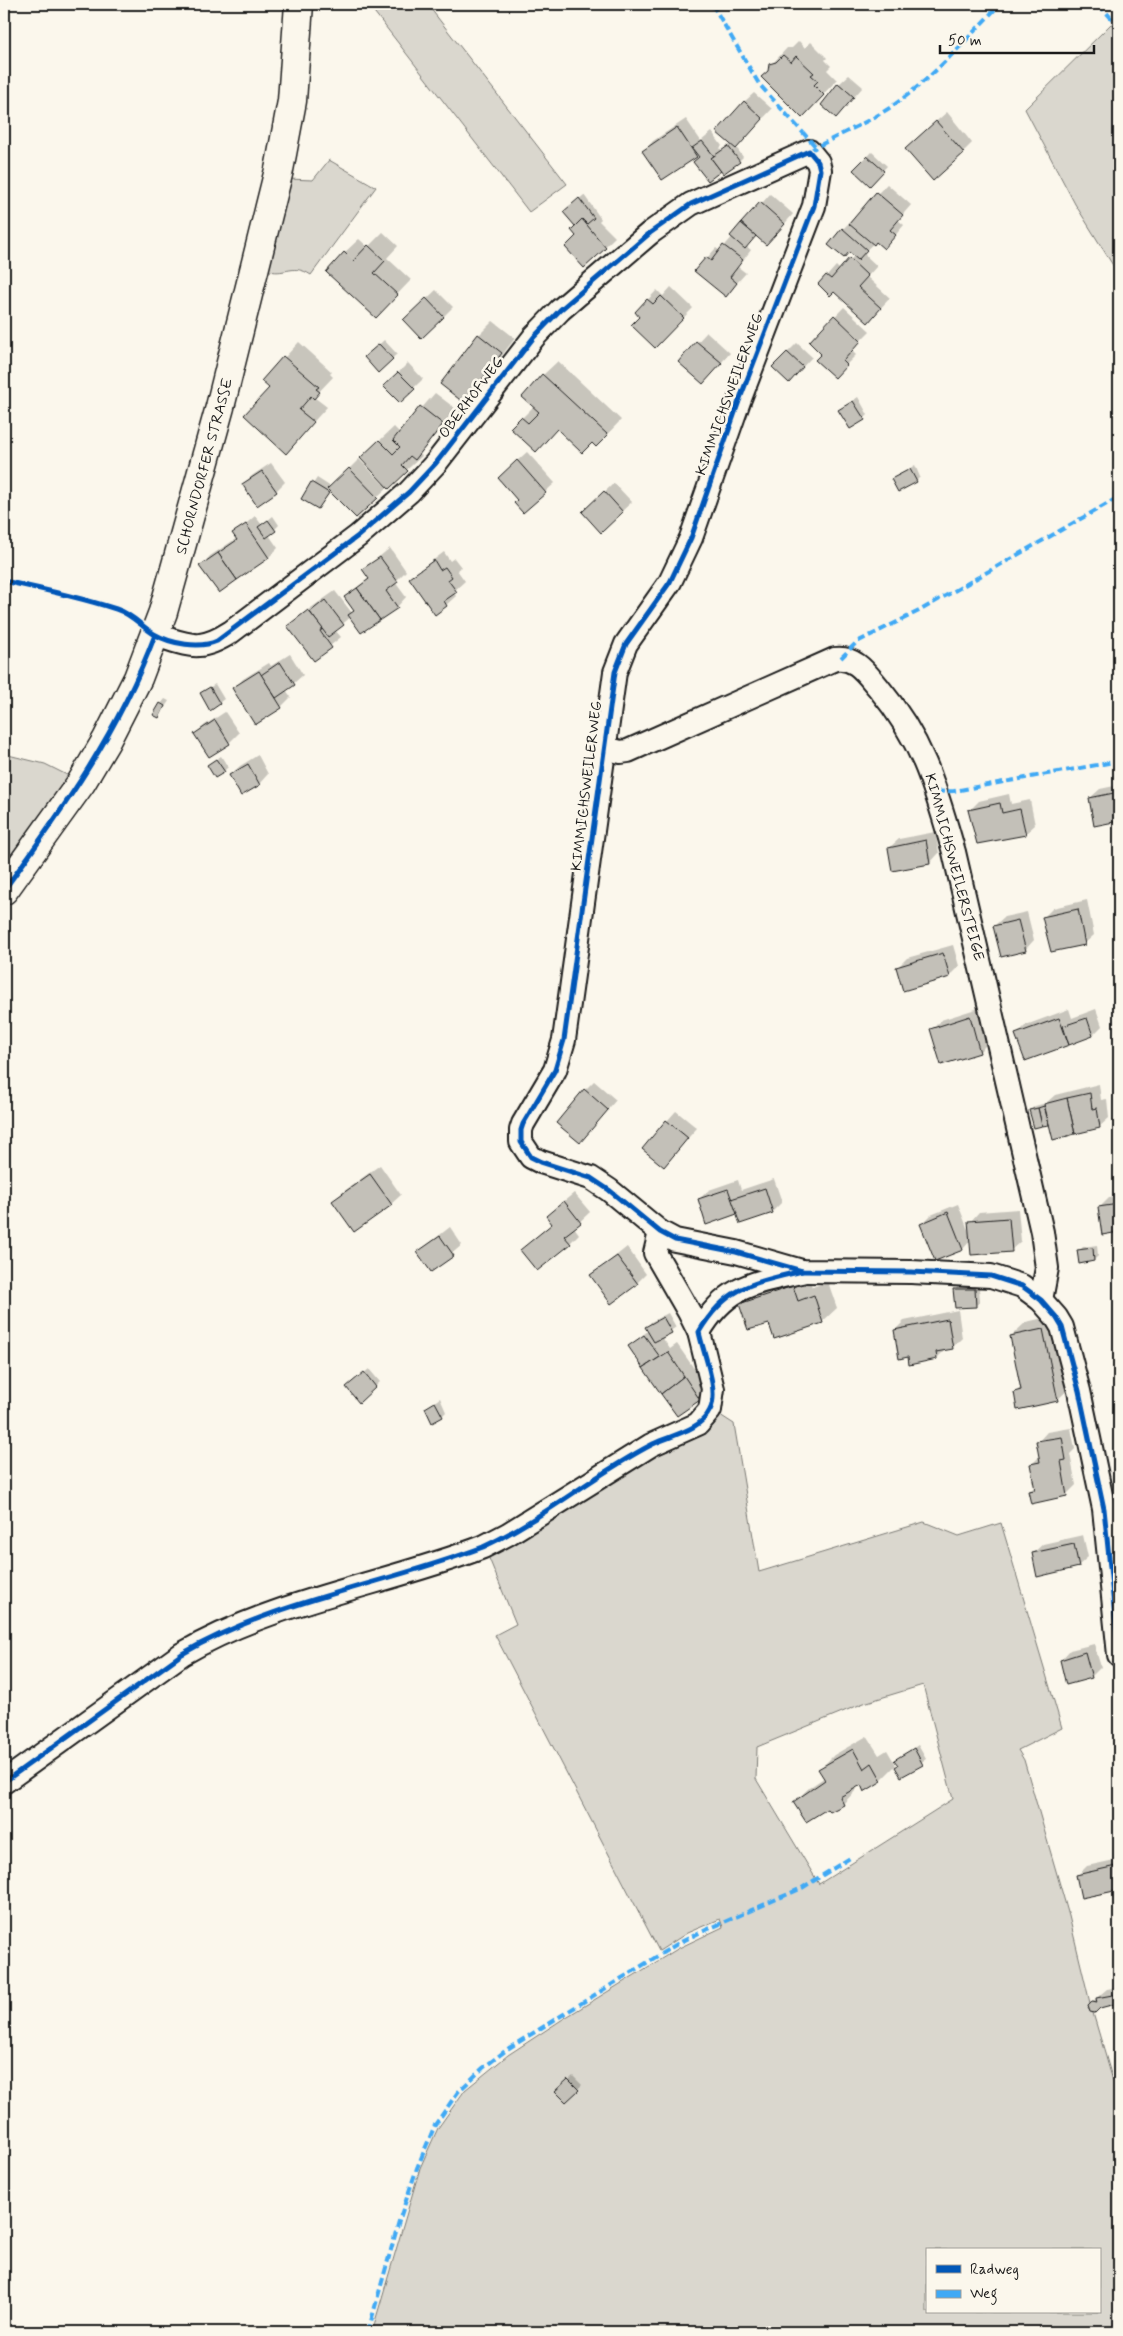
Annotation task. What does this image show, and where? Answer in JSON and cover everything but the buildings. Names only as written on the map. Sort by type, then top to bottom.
[{"type":"main road","name":"SCHORNDORFER STRASSE","points":[[4,890],[73,795],[102,748],[132,691],[155,635],[220,408],[280,170],[292,101],[299,4]]},
{"type":"street","name":"OBERHOFWEG","points":[[155,635],[193,646],[208,645],[231,632],[257,613],[369,528],[414,487],[460,433],[534,337],[560,310],[650,233],[691,204],[809,151]]},
{"type":"street","name":"KIMMICHSWEILERWEG","points":[[802,1271],[736,1252],[675,1240],[660,1232],[609,1190],[591,1178],[535,1160],[526,1152],[521,1142],[521,1130],[555,1070],[564,1040],[611,690],[618,663],[632,635],[670,582],[686,552],[739,401],[814,206],[820,170],[818,162],[809,151]]},
{"type":"street","name":"KIMMICHSWEILERSTEIGE","points":[[604,748],[620,752],[628,751],[835,659],[847,659],[858,664],[888,699],[904,721],[922,752],[954,852],[1042,1232],[1047,1268],[1041,1300]]},
{"type":"street","points":[[4,1782],[176,1658],[206,1641],[253,1620],[483,1547],[508,1534],[660,1440],[698,1424],[710,1410],[713,1389],[699,1332],[690,1312],[655,1253],[660,1232]]},
{"type":"street","name":"KIMMICHSWEILERWEG","points":[[699,1332],[712,1311],[725,1298],[738,1290],[802,1271],[979,1275],[1001,1278],[1022,1286],[1041,1300],[1062,1327],[1079,1391],[1104,1509],[1119,1654]]},
{"type":"shaded area","points":[[368,4],[427,4],[567,184],[529,212]]},
{"type":"shaded area","points":[[1111,24],[1119,27],[1119,275],[1075,204],[1025,109]]},
{"type":"shaded area","points":[[329,160],[376,187],[311,275],[299,270],[270,271],[268,268],[288,179],[313,180]]},
{"type":"shaded area","points":[[4,754],[45,764],[71,777],[4,874]]},
{"type":"shaded area","points":[[717,1413],[734,1424],[759,1572],[924,1522],[959,1536],[1001,1523],[1062,1728],[1018,1750],[1024,1760],[1069,1916],[1090,2003],[1088,2009],[1093,2013],[1114,2084],[1119,2084],[1119,2332],[372,2332],[420,2168],[438,2128],[465,2090],[508,2055],[563,2019],[679,1948],[723,1927],[720,1919],[687,1933],[659,1951],[495,1635],[516,1624],[486,1551]],"holes":[[[923,1685],[953,1799],[819,1884],[756,1779],[757,1747],[864,1703]]]},
{"type":"marked path","points":[[712,4],[759,84],[816,147]]},
{"type":"marked path","points":[[809,151],[871,119],[906,96],[948,59],[1000,4]]},
{"type":"marked path","points":[[1099,4],[1111,18],[1119,22]]},
{"type":"marked path","points":[[841,658],[857,642],[919,611],[1119,497]]},
{"type":"marked path","points":[[936,792],[954,791],[1119,761]]},
{"type":"marked path","points":[[368,2332],[399,2221],[417,2168],[435,2125],[458,2092],[483,2068],[509,2048],[677,1944],[802,1888],[850,1858]]},
{"type":"cycle path","points":[[4,581],[74,597],[122,611],[154,634],[177,643],[202,645],[217,641],[358,536],[409,492],[436,463],[534,337],[560,310],[650,233],[691,204],[809,151],[818,162],[820,170],[814,206],[739,401],[691,538],[670,582],[626,644],[615,672],[564,1040],[555,1070],[523,1124],[521,1142],[531,1157],[591,1178],[609,1190],[660,1232],[675,1240],[736,1252],[802,1271],[911,1272],[991,1276],[1022,1286],[1041,1300],[1062,1327],[1079,1391],[1104,1509],[1119,1655]]},
{"type":"cycle path","points":[[4,890],[89,768],[125,704],[155,635]]},
{"type":"cycle path","points":[[4,1782],[182,1654],[218,1635],[292,1606],[483,1547],[527,1523],[631,1456],[653,1444],[692,1428],[705,1417],[713,1402],[710,1372],[699,1332],[709,1317],[720,1305],[742,1289],[755,1283],[802,1271]]}]
